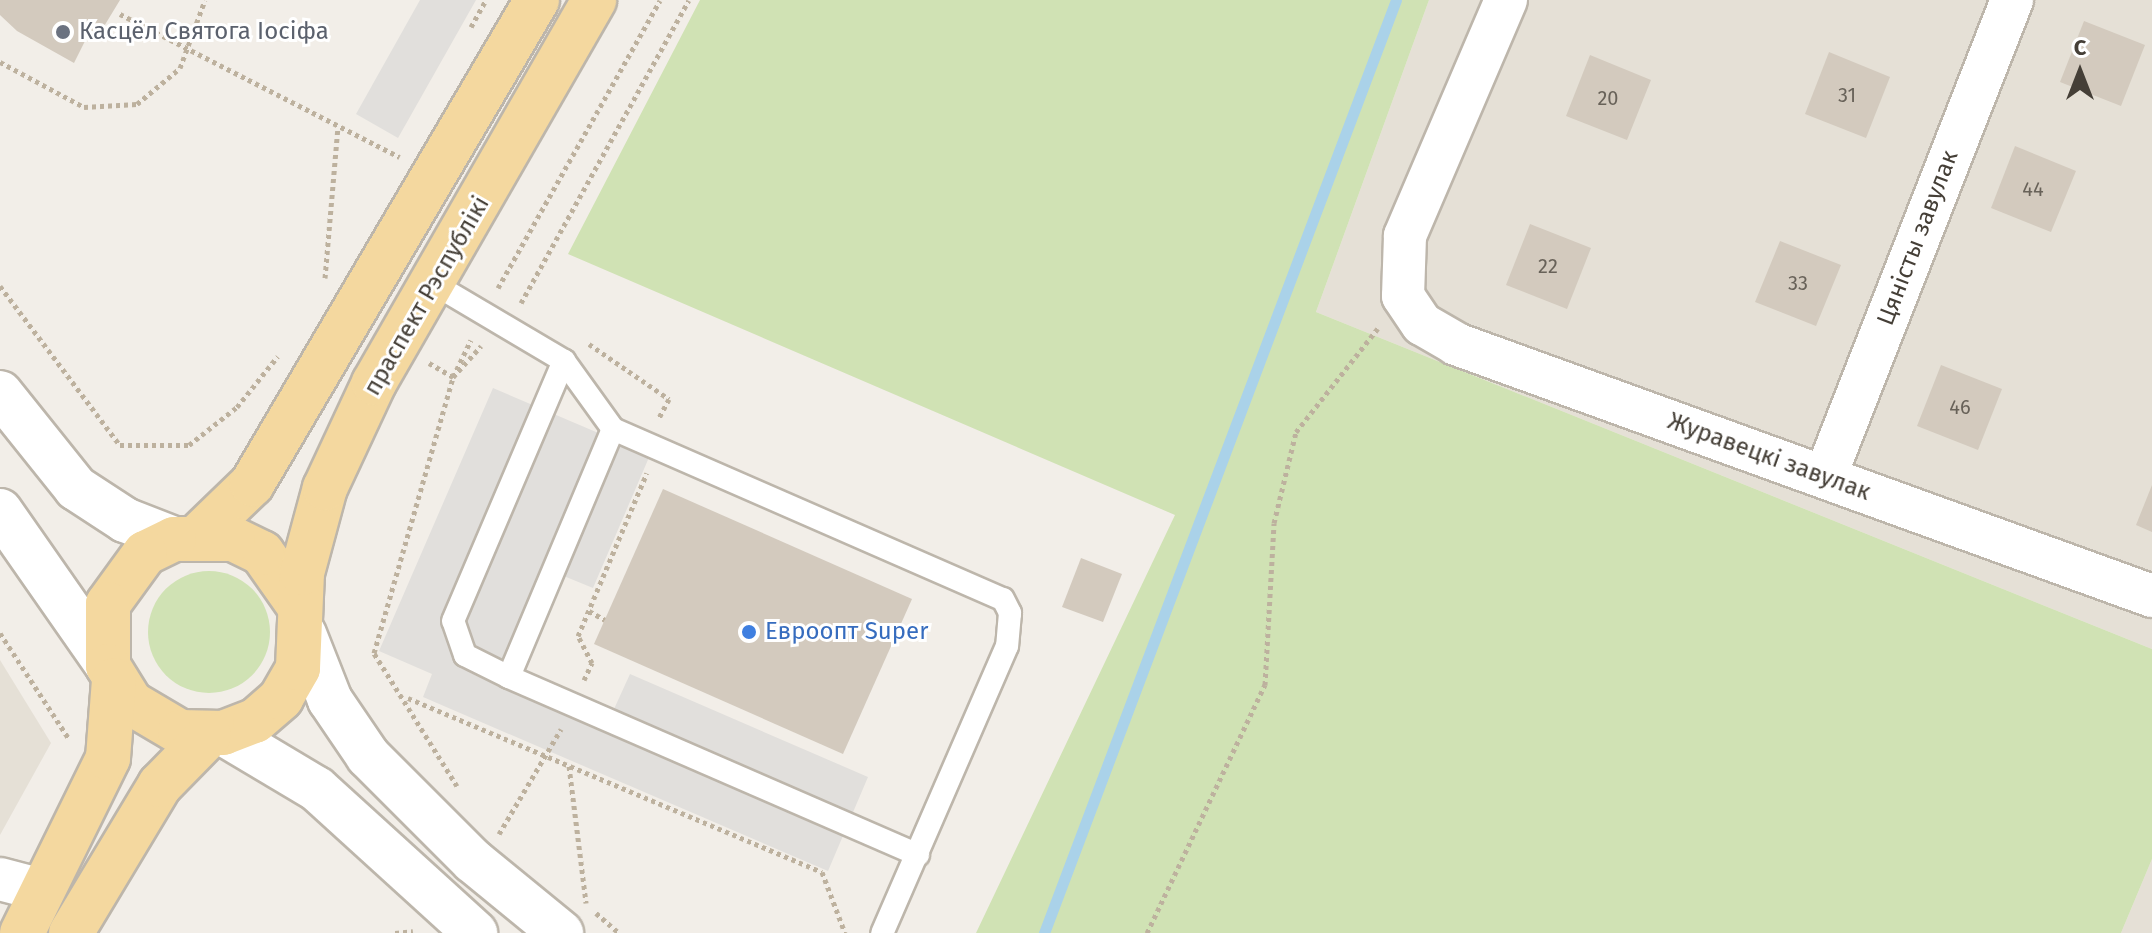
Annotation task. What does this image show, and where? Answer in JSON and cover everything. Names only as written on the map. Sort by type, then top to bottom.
[{"type":"main road","name":"праспект Рэспублікі","points":[[22,933],[108,758],[111,673],[108,604],[145,553],[186,537],[252,484],[537,0]]},
{"type":"main road","name":"праспект Рэспублікі","points":[[216,734],[255,721],[281,698],[298,668],[302,620],[325,488],[374,383],[434,284],[594,0]]},
{"type":"main road","points":[[186,537],[262,553],[286,577],[302,620]]},
{"type":"main road","points":[[111,673],[153,721],[216,734]]},
{"type":"main road","points":[[71,933],[160,785],[216,734]]},
{"type":"street","points":[[1403,296],[1405,236],[1506,0]]},
{"type":"street","name":"Цяністы завулак","points":[[1825,477],[2012,0]]},
{"type":"street","name":"Журавецкі завулак","points":[[1403,296],[1422,324],[1456,344],[2152,596]]},
{"type":"street","points":[[0,393],[76,488],[125,520],[186,537]]},
{"type":"street","points":[[0,511],[111,673]]},
{"type":"street","points":[[302,620],[330,700],[368,756],[473,861],[574,919]]},
{"type":"street","points":[[216,734],[317,789],[475,933]]},
{"type":"street","points":[[0,879],[42,890]]},
{"type":"lane","points":[[434,284],[564,361],[613,429],[1003,599],[1010,613],[1007,646],[882,933]]},
{"type":"lane","points":[[564,361],[453,621],[465,655],[918,855]]},
{"type":"lane","points":[[509,677],[613,429]]},
{"type":"path","points":[[0,62],[61,99],[111,111],[159,90],[189,51],[205,0]]},
{"type":"path","points":[[465,800],[408,698],[374,653],[453,377],[493,318],[660,0]]},
{"type":"path","points":[[453,377],[493,318],[524,299],[689,0]]},
{"type":"path","points":[[120,14],[400,157]]},
{"type":"path","points":[[325,283],[338,127]]},
{"type":"path","points":[[0,286],[120,445],[189,445],[237,407],[285,347]]},
{"type":"path","points":[[1147,933],[1265,685],[1274,523],[1296,432],[1403,296]]},
{"type":"path","points":[[418,356],[453,377]]},
{"type":"path","points":[[589,611],[605,620]]},
{"type":"path","points":[[0,633],[72,743]]},
{"type":"path","points":[[408,698],[822,872],[845,933]]},
{"type":"path","points":[[569,765],[574,919]]},
{"type":"path","points":[[487,823],[499,835]]},
{"type":"path","points":[[395,933],[410,928]]},
{"type":"shaded area","points":[[420,0],[476,0],[398,138],[356,114]]},
{"type":"shaded area","points":[[1429,0],[2152,0],[2152,649],[1316,312]]},
{"type":"shaded area","points":[[493,388],[650,455],[593,588],[554,572],[509,678],[609,720],[630,674],[868,777],[828,871],[423,697],[432,674],[379,651]]},
{"type":"shaded area","points":[[0,660],[51,743],[0,835]]},
{"type":"shaded area","points":[[2152,859],[2152,933],[2121,933]]},
{"type":"green space","points":[[700,0],[1429,0],[1316,312],[2152,649],[2152,859],[2121,933],[976,933],[1175,515],[568,254]]},
{"type":"green space","points":[[209,571],[232,576],[252,589],[265,609],[270,632],[265,655],[252,675],[232,688],[209,693],[186,688],[166,675],[153,655],[148,632],[153,609],[166,589],[186,576]]},
{"type":"building","name":"Касцёл Святога Іосіфа","points":[[0,0],[120,0],[103,28],[90,20],[98,31],[89,33],[74,63],[17,31],[0,15]]},
{"type":"building","points":[[2084,21],[2145,45],[2121,106],[2060,82]]},
{"type":"building","points":[[1829,52],[1890,77],[1866,138],[1805,114]]},
{"type":"building","points":[[1590,55],[1651,80],[1627,140],[1566,116]]},
{"type":"building","points":[[2015,146],[2076,171],[2051,232],[1991,208]]},
{"type":"building","points":[[1530,224],[1591,248],[1567,309],[1506,285]]},
{"type":"building","points":[[1780,241],[1841,265],[1816,326],[1755,302]]},
{"type":"building","points":[[1941,365],[2002,389],[1978,450],[1917,426]]},
{"type":"building","points":[[2152,485],[2152,532],[2136,525]]},
{"type":"building","name":"Евроопт Super","points":[[663,489],[912,599],[843,754],[594,644]]},
{"type":"building","points":[[1081,558],[1122,574],[1103,622],[1062,607]]},
{"type":"waterway","points":[[1044,933],[1396,0]]},
{"type":"place","name":"Касцёл Святога Іосіфа","points":[[63,32]]},
{"type":"place","name":"Евроопт Super","points":[[749,632]]}]
